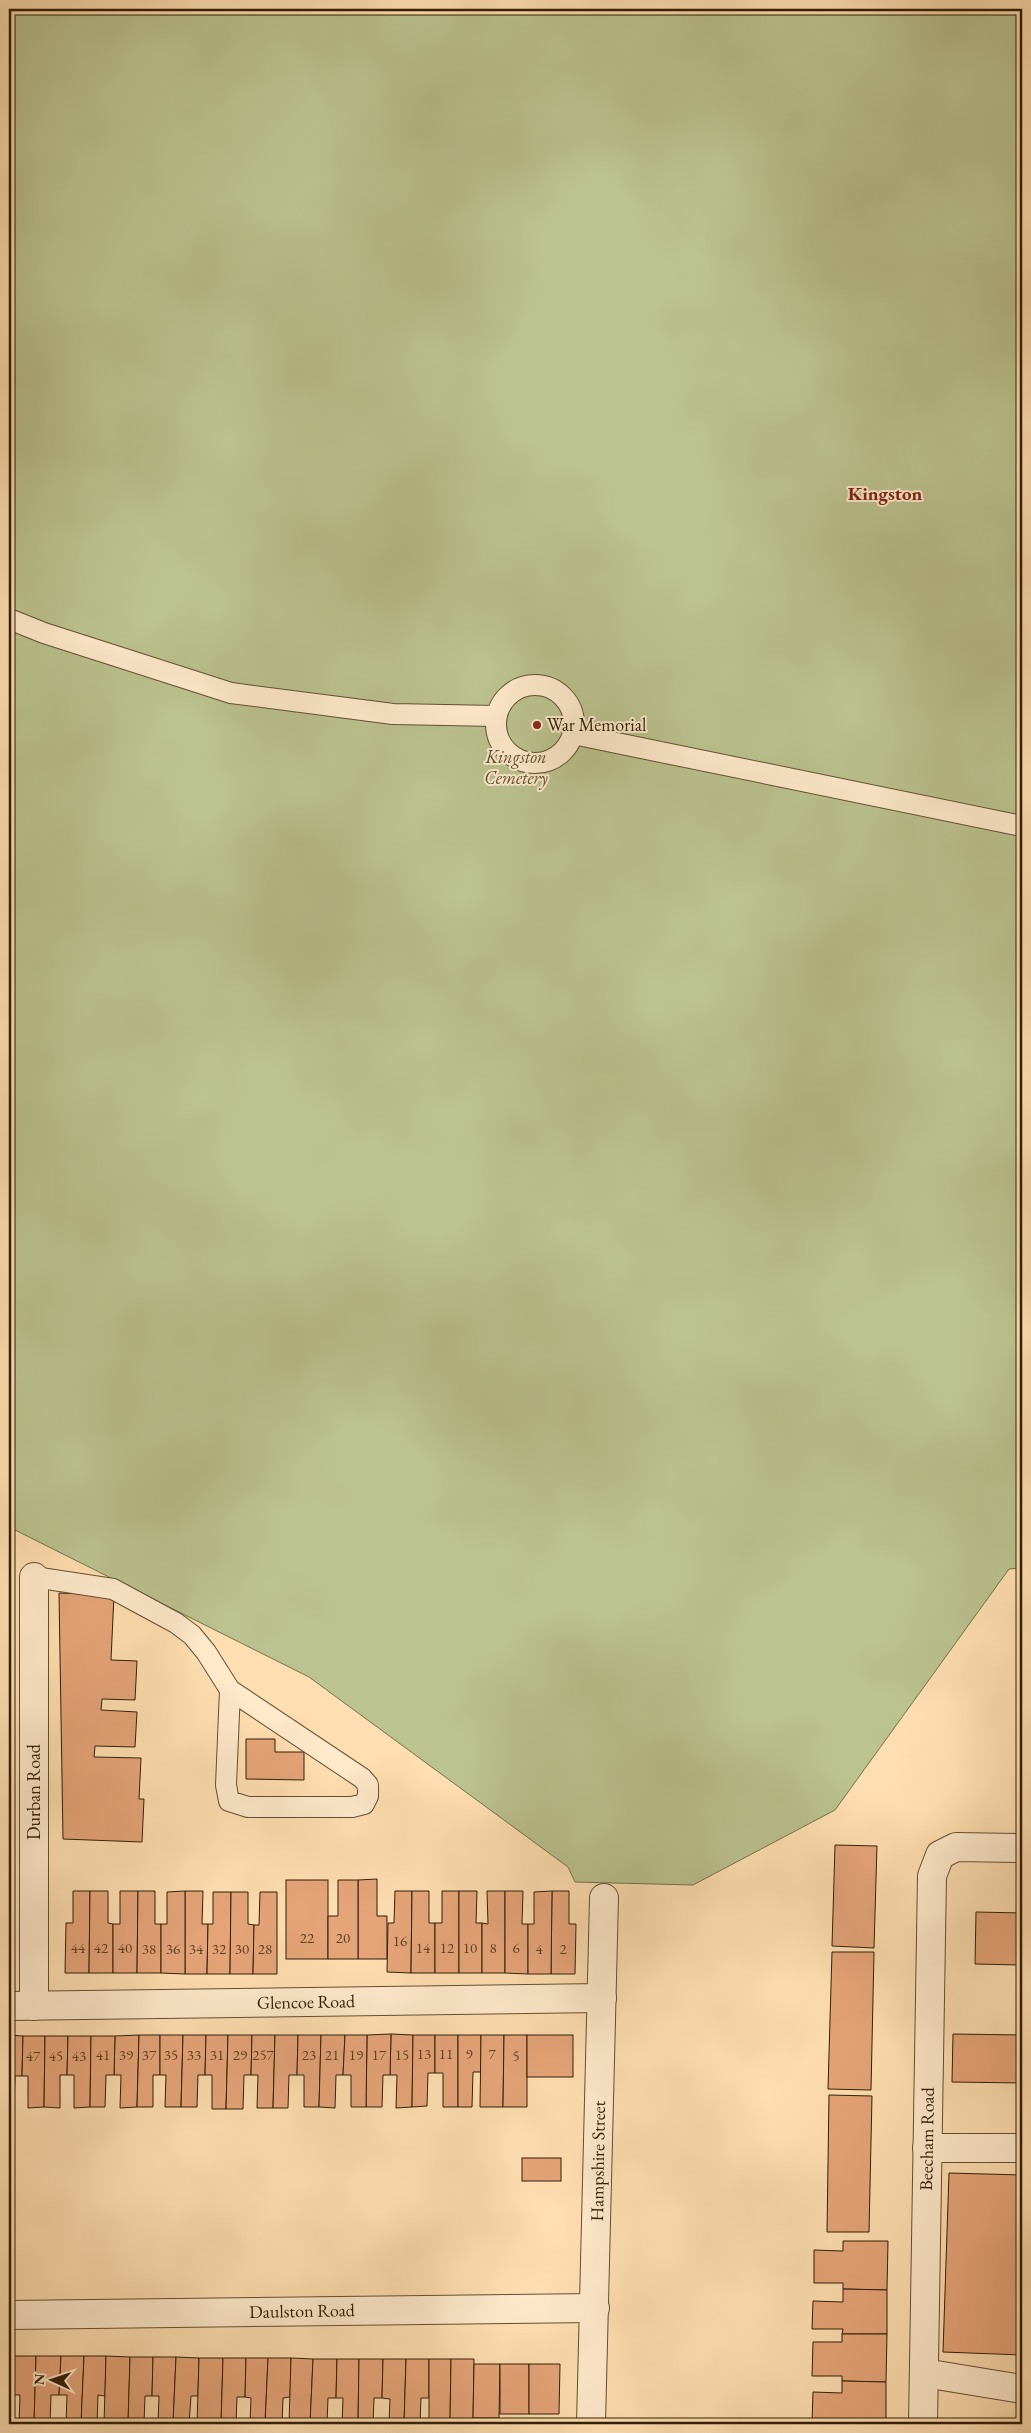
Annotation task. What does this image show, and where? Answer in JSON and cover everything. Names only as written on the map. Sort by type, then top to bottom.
[{"type":"street","name":"Durban Road","points":[[21,2006],[34,1577]]},
{"type":"street","name":"Beecham Road","points":[[923,2424],[932,1876],[940,1855],[956,1847],[1022,1848]]},
{"type":"street","name":"Hampshire Street","points":[[591,2424],[604,1898]]},
{"type":"street","name":"Glencoe Road","points":[[21,2006],[602,1998]]},
{"type":"street","points":[[927,2148],[1022,2148]]},
{"type":"street","name":"Daulston Road","points":[[9,2315],[595,2308]]},
{"type":"street","points":[[924,2372],[1022,2390]]},
{"type":"lane","points":[[9,620],[231,693],[393,714],[496,716]]},
{"type":"lane","points":[[533,684],[547,686],[560,693],[569,704],[574,717],[573,734],[568,747],[553,760],[540,764],[526,763],[510,755],[500,744],[496,732],[496,716],[504,698],[515,690],[533,684]]},
{"type":"lane","points":[[573,734],[1022,826]]},
{"type":"lane","points":[[34,1577],[113,1589],[176,1623],[192,1635],[206,1652],[230,1690],[362,1778],[368,1785],[368,1796],[364,1804],[352,1807],[248,1807],[229,1801],[226,1785],[230,1690]]},
{"type":"green space","name":"Kingston Cemetery","points":[[9,9],[1022,9],[1022,1568],[1009,1569],[835,1810],[693,1885],[575,1882],[568,1867],[309,1677],[9,1527]]},
{"type":"building","points":[[59,1593],[114,1595],[111,1660],[137,1661],[135,1700],[102,1699],[101,1710],[137,1712],[135,1747],[95,1746],[94,1757],[141,1758],[139,1799],[144,1799],[142,1842],[63,1839]]},
{"type":"building","points":[[246,1739],[275,1739],[275,1752],[304,1752],[304,1780],[246,1779]]},
{"type":"building","points":[[835,1845],[877,1846],[874,1948],[832,1946]]},
{"type":"building","points":[[377,1879],[377,1916],[387,1916],[387,1959],[358,1959],[358,1880]]},
{"type":"building","points":[[286,1880],[328,1880],[328,1959],[286,1959]]},
{"type":"building","points":[[338,1880],[358,1880],[358,1959],[328,1959],[328,1916],[338,1916]]},
{"type":"building","points":[[73,1891],[90,1891],[89,1973],[65,1973],[66,1923],[73,1923]]},
{"type":"building","points":[[90,1891],[108,1891],[108,1923],[113,1924],[113,1973],[89,1973]]},
{"type":"building","points":[[120,1891],[138,1891],[137,1973],[113,1973],[113,1924],[120,1924]]},
{"type":"building","points":[[138,1891],[155,1891],[155,1924],[161,1924],[161,1973],[137,1973]]},
{"type":"building","points":[[185,1891],[203,1891],[202,1924],[208,1924],[207,1974],[185,1974]]},
{"type":"building","points":[[185,1891],[185,1974],[161,1973],[161,1924],[167,1924],[167,1892]]},
{"type":"building","points":[[395,1891],[412,1891],[411,1973],[387,1972],[388,1923],[394,1923]]},
{"type":"building","points":[[412,1891],[429,1891],[429,1923],[435,1923],[435,1973],[411,1973]]},
{"type":"building","points":[[442,1891],[459,1891],[459,1973],[435,1973],[435,1923],[442,1923]]},
{"type":"building","points":[[459,1891],[477,1891],[476,1923],[482,1923],[482,1973],[459,1973]]},
{"type":"building","points":[[487,1891],[505,1891],[505,1973],[482,1973],[482,1923],[488,1924]]},
{"type":"building","points":[[505,1891],[523,1891],[522,1924],[528,1924],[528,1974],[505,1973]]},
{"type":"building","points":[[552,1891],[569,1891],[569,1924],[576,1924],[575,1974],[551,1974]]},
{"type":"building","points":[[552,1891],[551,1974],[528,1974],[528,1924],[534,1924],[534,1892]]},
{"type":"building","points":[[213,1892],[231,1892],[230,1974],[207,1974],[208,1924],[213,1924]]},
{"type":"building","points":[[231,1892],[248,1892],[248,1924],[254,1925],[253,1974],[230,1974]]},
{"type":"building","points":[[260,1892],[277,1892],[277,1974],[253,1974],[254,1925],[259,1925]]},
{"type":"building","points":[[976,1912],[1022,1913],[1022,1965],[975,1964]]},
{"type":"building","points":[[832,1952],[874,1952],[871,2090],[828,2089]]},
{"type":"building","points":[[391,2034],[413,2035],[412,2107],[396,2108],[397,2075],[390,2075]]},
{"type":"building","points":[[391,2034],[390,2075],[383,2075],[382,2107],[366,2107],[367,2035]]},
{"type":"building","points":[[953,2034],[1022,2035],[1022,2083],[952,2082]]},
{"type":"building","points":[[9,2035],[23,2036],[22,2076],[15,2076],[14,2108],[9,2108]]},
{"type":"building","points":[[139,2035],[137,2107],[120,2108],[121,2075],[114,2075],[115,2036]]},
{"type":"building","points":[[139,2035],[160,2035],[160,2075],[153,2075],[153,2107],[137,2107]]},
{"type":"building","points":[[160,2035],[183,2035],[181,2107],[165,2107],[166,2075],[160,2075]]},
{"type":"building","points":[[183,2035],[206,2035],[205,2075],[198,2075],[197,2107],[181,2107]]},
{"type":"building","points":[[206,2035],[228,2035],[226,2109],[212,2109],[212,2075],[205,2075]]},
{"type":"building","points":[[228,2035],[252,2035],[251,2075],[244,2075],[243,2109],[226,2109]]},
{"type":"building","points":[[252,2035],[275,2035],[273,2108],[257,2108],[258,2075],[251,2075]]},
{"type":"building","points":[[275,2035],[298,2035],[297,2075],[289,2075],[288,2108],[273,2108]]},
{"type":"building","points":[[298,2035],[321,2035],[319,2107],[304,2107],[304,2075],[297,2075]]},
{"type":"building","points":[[321,2035],[345,2035],[343,2075],[336,2075],[335,2108],[319,2107]]},
{"type":"building","points":[[345,2035],[367,2035],[366,2107],[351,2107],[351,2075],[343,2075]]},
{"type":"building","points":[[413,2035],[435,2035],[435,2073],[428,2073],[427,2106],[412,2107]]},
{"type":"building","points":[[435,2035],[458,2035],[458,2107],[443,2107],[443,2073],[435,2073]]},
{"type":"building","points":[[458,2035],[481,2035],[481,2072],[473,2072],[472,2107],[458,2107]]},
{"type":"building","points":[[481,2035],[504,2035],[503,2107],[480,2107]]},
{"type":"building","points":[[504,2035],[527,2035],[527,2107],[503,2107]]},
{"type":"building","points":[[527,2035],[573,2035],[573,2077],[527,2077]]},
{"type":"building","points":[[23,2036],[45,2036],[44,2107],[28,2108],[28,2076],[22,2076]]},
{"type":"building","points":[[45,2036],[68,2036],[67,2075],[60,2075],[60,2108],[44,2107]]},
{"type":"building","points":[[68,2036],[91,2036],[90,2107],[74,2108],[74,2075],[67,2075]]},
{"type":"building","points":[[91,2036],[115,2036],[114,2075],[106,2075],[105,2107],[90,2107]]},
{"type":"building","points":[[829,2095],[872,2096],[869,2232],[827,2232]]},
{"type":"building","points":[[522,2158],[561,2158],[561,2181],[522,2181]]},
{"type":"building","points":[[949,2173],[1022,2175],[1022,2355],[943,2352]]},
{"type":"building","points":[[843,2241],[888,2241],[887,2290],[843,2289],[843,2283],[814,2283],[814,2250],[843,2251]]},
{"type":"building","points":[[843,2289],[887,2290],[887,2334],[842,2334],[843,2329],[812,2329],[813,2301],[843,2302]]},
{"type":"building","points":[[842,2334],[887,2334],[886,2382],[842,2381],[842,2376],[812,2376],[813,2342],[842,2342]]},
{"type":"building","points":[[9,2356],[12,2356],[11,2395],[9,2395]]},
{"type":"building","points":[[12,2356],[36,2356],[34,2424],[19,2424],[20,2395],[11,2395]]},
{"type":"building","points":[[36,2356],[61,2356],[59,2395],[51,2395],[50,2424],[34,2424]]},
{"type":"building","points":[[61,2356],[84,2356],[81,2424],[66,2424],[67,2395],[59,2395]]},
{"type":"building","points":[[84,2356],[106,2356],[105,2396],[98,2395],[97,2424],[81,2424]]},
{"type":"building","points":[[106,2356],[130,2357],[128,2424],[104,2424]]},
{"type":"building","points":[[130,2357],[153,2357],[152,2396],[145,2396],[144,2424],[128,2424]]},
{"type":"building","points":[[153,2357],[176,2357],[173,2424],[158,2424],[159,2396],[152,2396]]},
{"type":"building","points":[[176,2357],[199,2358],[198,2396],[191,2396],[189,2424],[173,2424]]},
{"type":"building","points":[[199,2358],[223,2358],[221,2424],[197,2424]]},
{"type":"building","points":[[223,2358],[246,2358],[245,2397],[237,2397],[236,2424],[221,2424]]},
{"type":"building","points":[[246,2358],[268,2358],[265,2424],[250,2424],[251,2398],[245,2397]]},
{"type":"building","points":[[268,2358],[291,2358],[290,2397],[283,2398],[282,2424],[265,2424]]},
{"type":"building","points":[[291,2358],[313,2359],[310,2424],[289,2424]]},
{"type":"building","points":[[313,2359],[337,2359],[336,2398],[328,2398],[327,2424],[310,2424]]},
{"type":"building","points":[[337,2359],[359,2359],[358,2424],[342,2424],[343,2398],[336,2398]]},
{"type":"building","points":[[359,2359],[383,2359],[382,2398],[374,2398],[373,2424],[358,2424]]},
{"type":"building","points":[[383,2359],[406,2359],[404,2424],[389,2424],[390,2399],[382,2398]]},
{"type":"building","points":[[406,2359],[429,2359],[429,2398],[421,2398],[420,2424],[404,2424]]},
{"type":"building","points":[[429,2359],[451,2359],[450,2421],[429,2421]]},
{"type":"building","points":[[451,2359],[474,2359],[473,2422],[450,2421]]},
{"type":"building","points":[[474,2364],[500,2364],[499,2418],[473,2418]]},
{"type":"building","points":[[500,2364],[529,2364],[529,2414],[500,2414]]},
{"type":"building","points":[[529,2364],[560,2364],[559,2414],[529,2414]]},
{"type":"building","points":[[842,2381],[886,2382],[886,2424],[812,2423],[813,2392],[842,2393]]},
{"type":"place","name":"War Memorial","points":[[537,725]]},
{"type":"district","name":"Kingston","points":[[885,493]]}]
